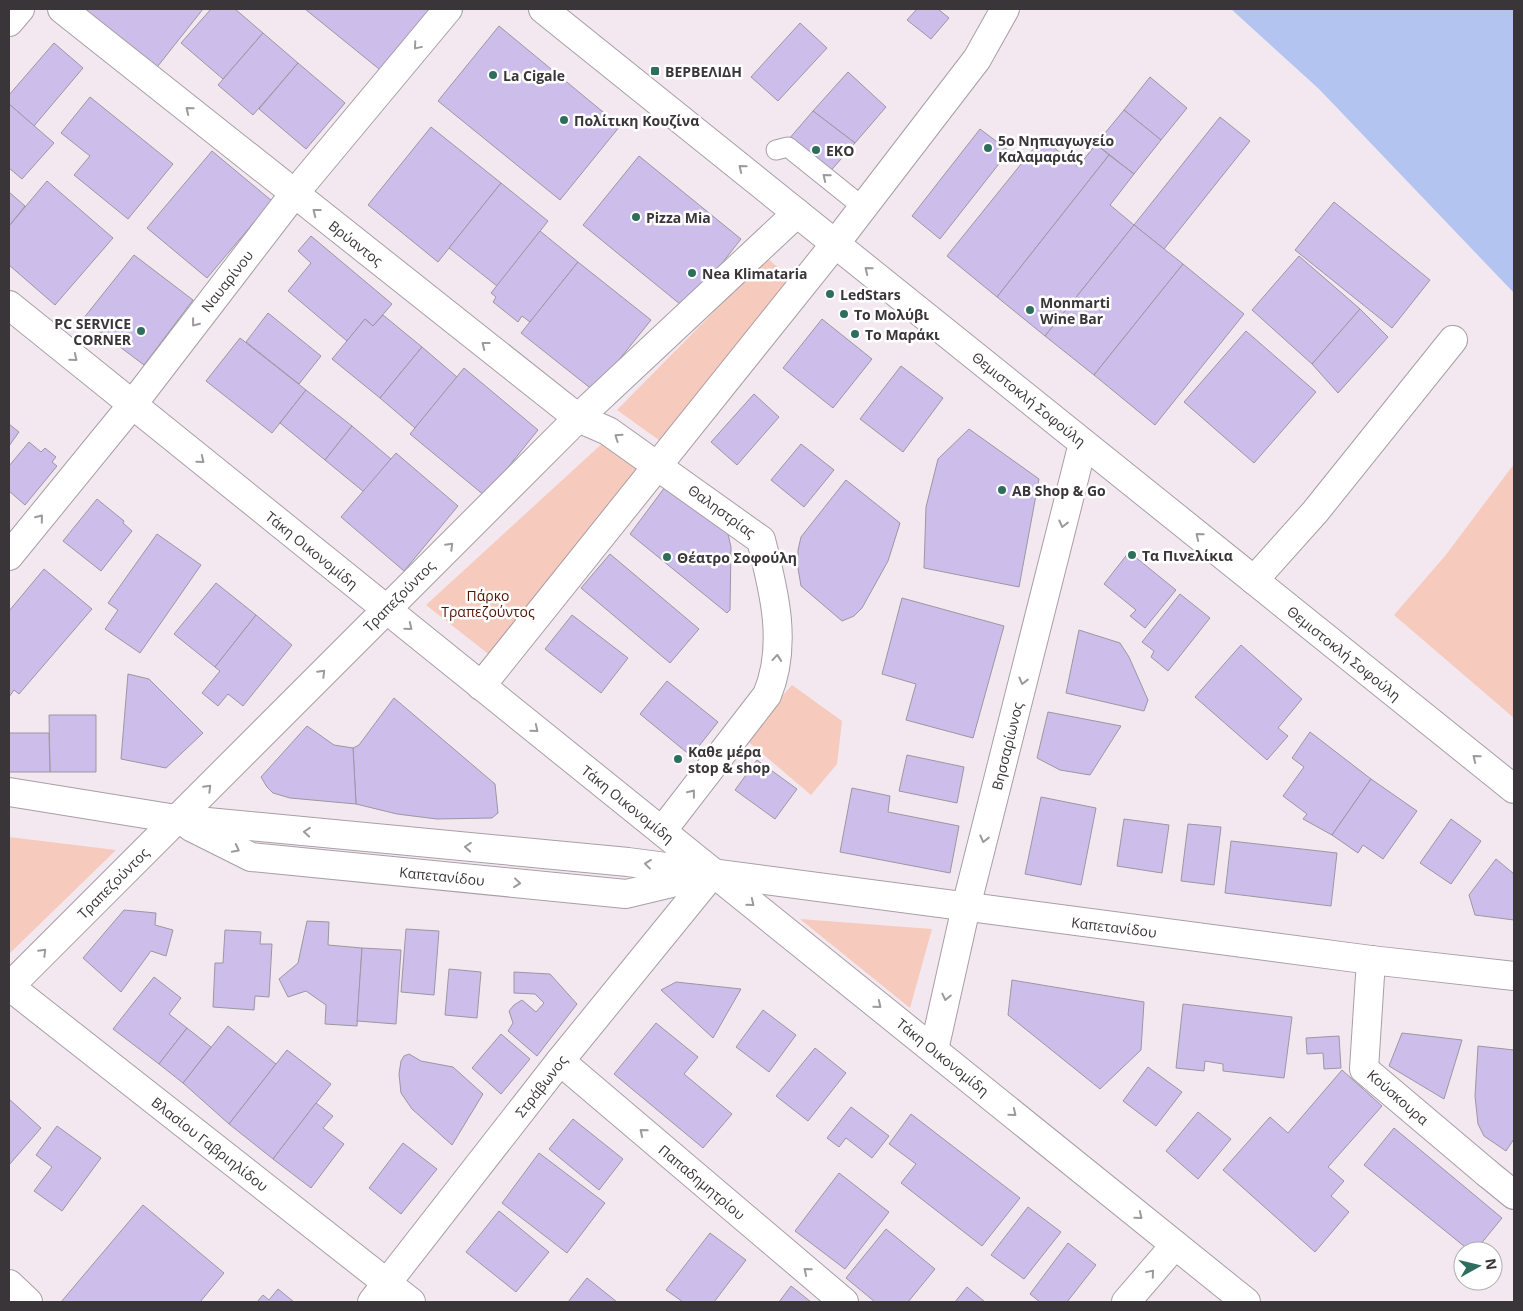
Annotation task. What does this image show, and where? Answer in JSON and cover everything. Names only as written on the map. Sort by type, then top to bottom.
[{"type":"street","points":[[9,22],[20,9]]},
{"type":"street","name":"Βρύαντος","points":[[62,9],[578,418],[608,431],[658,465]]},
{"type":"street","name":"Ναυαρίνου","points":[[9,556],[132,404],[294,194],[448,9]]},
{"type":"street","name":"Θεμιστοκλή Σοφούλη","points":[[543,9],[1514,789]]},
{"type":"street","points":[[482,686],[864,208],[978,59],[1006,9]]},
{"type":"street","name":"Τραπεζούντος","points":[[9,987],[578,418],[798,213]]},
{"type":"street","name":"Τάκη Οικονομίδη","points":[[9,305],[1246,1302]]},
{"type":"street","points":[[1254,580],[1315,512],[1453,340]]},
{"type":"street","name":"Βησσαρίωνος","points":[[934,1050],[966,908],[1083,443]]},
{"type":"street","name":"Θαληστρίας","points":[[658,465],[761,540],[777,611],[778,654],[776,675],[767,695],[662,831]]},
{"type":"street","name":"Καπετανίδου","points":[[9,792],[176,819],[628,862],[966,908],[1371,960],[1514,976]]},
{"type":"street","name":"Στράβωνος","points":[[380,1293],[560,1062],[713,873]]},
{"type":"street","name":"Κούσκουρα","points":[[1371,960],[1364,1069],[1514,1195]]},
{"type":"street","name":"Βλασίου Γαβριηλίδου","points":[[9,987],[380,1293],[411,1302]]},
{"type":"street","name":"Παπαδημητρίου","points":[[560,1062],[844,1302]]},
{"type":"street","points":[[1126,1302],[1175,1245]]},
{"type":"street","points":[[9,1284],[28,1302]]},
{"type":"lane","points":[[776,150],[788,147],[864,208]]},
{"type":"green space","points":[[767,258],[796,283],[663,443],[617,410]]},
{"type":"green space","name":"Πάρκο Τραπεζούντος","points":[[606,440],[641,466],[496,660],[426,605]]},
{"type":"green space","points":[[1514,464],[1514,718],[1394,615],[1445,556]]},
{"type":"green space","points":[[792,685],[842,721],[837,764],[811,795],[744,738]]},
{"type":"green space","points":[[9,837],[116,850],[9,954]]},
{"type":"green space","points":[[800,919],[932,929],[910,1008]]},
{"type":"water","points":[[1231,9],[1514,9],[1514,293],[1319,89]]},
{"type":"building","points":[[75,9],[203,9],[154,71]]},
{"type":"building","points":[[211,9],[235,9],[263,33],[223,79],[181,43]]},
{"type":"building","points":[[305,9],[436,9],[384,73]]},
{"type":"building","points":[[917,9],[938,9],[949,18],[931,39],[907,20]]},
{"type":"building","points":[[800,23],[827,48],[778,101],[751,77]]},
{"type":"building","points":[[499,26],[620,126],[560,200],[438,101]]},
{"type":"building","points":[[263,33],[298,63],[253,115],[218,85]]},
{"type":"building","points":[[54,43],[83,68],[34,126],[9,104],[9,95]]},
{"type":"building","points":[[298,63],[345,103],[306,149],[259,109]]},
{"type":"building","points":[[848,72],[886,107],[855,143],[813,111]]},
{"type":"building","points":[[1150,77],[1187,108],[1161,140],[1124,110]]},
{"type":"building","points":[[90,97],[173,164],[128,219],[74,175],[90,156],[61,133]]},
{"type":"building","points":[[9,104],[54,143],[22,179],[9,168]]},
{"type":"building","points":[[1124,110],[1161,140],[1134,174],[1096,144]]},
{"type":"building","points":[[813,111],[855,143],[827,175],[788,140]]},
{"type":"building","points":[[1220,117],[1250,141],[1164,249],[1134,225]]},
{"type":"building","points":[[431,127],[501,183],[438,262],[368,205]]},
{"type":"building","points":[[980,129],[1009,151],[940,239],[912,216]]},
{"type":"building","points":[[1042,138],[1078,167],[1096,144],[1109,155],[997,297],[947,256]]},
{"type":"building","points":[[212,151],[272,201],[207,278],[147,228]]},
{"type":"building","points":[[1109,155],[1134,174],[1110,205],[1134,225],[1045,336],[997,297]]},
{"type":"building","points":[[639,156],[741,239],[686,309],[583,225]]},
{"type":"building","points":[[47,181],[113,238],[55,305],[9,265],[9,226]]},
{"type":"building","points":[[501,183],[548,221],[497,286],[449,248]]},
{"type":"building","points":[[9,192],[25,206],[9,226]]},
{"type":"building","points":[[1334,202],[1430,280],[1392,328],[1295,250]]},
{"type":"building","points":[[1134,225],[1183,264],[1094,375],[1045,336]]},
{"type":"building","points":[[540,231],[578,262],[530,322],[522,316],[518,322],[493,302],[496,297],[491,293]]},
{"type":"building","points":[[311,236],[392,304],[373,326],[365,319],[347,341],[288,291],[311,263],[298,251]]},
{"type":"building","points":[[134,255],[193,300],[144,365],[83,319]]},
{"type":"building","points":[[1299,256],[1360,309],[1312,364],[1252,310]]},
{"type":"building","points":[[578,262],[651,320],[594,391],[521,333]]},
{"type":"building","points":[[1183,264],[1244,314],[1155,425],[1094,375]]},
{"type":"building","points":[[1360,309],[1388,337],[1338,393],[1312,364]]},
{"type":"building","points":[[268,313],[321,356],[299,384],[246,342]]},
{"type":"building","points":[[383,315],[422,347],[380,398],[332,359],[365,319],[373,326]]},
{"type":"building","points":[[822,319],[872,359],[833,408],[783,368]]},
{"type":"building","points":[[1246,331],[1316,392],[1254,463],[1184,402]]},
{"type":"building","points":[[240,338],[306,390],[272,433],[206,381]]},
{"type":"building","points":[[422,347],[457,377],[415,428],[380,398]]},
{"type":"building","points":[[901,366],[943,398],[903,452],[860,419]]},
{"type":"building","points":[[464,368],[538,430],[485,496],[410,434]]},
{"type":"building","points":[[306,390],[352,426],[325,460],[280,423]]},
{"type":"building","points":[[754,394],[779,417],[737,465],[711,442]]},
{"type":"building","points":[[9,424],[19,432],[9,446]]},
{"type":"building","points":[[352,426],[391,459],[364,492],[325,460]]},
{"type":"building","points":[[969,429],[1039,479],[1019,587],[924,568],[926,507],[938,459]]},
{"type":"building","points":[[29,442],[41,452],[45,448],[56,457],[52,462],[57,466],[25,505],[9,491],[9,466]]},
{"type":"building","points":[[801,444],[834,470],[804,507],[771,480]]},
{"type":"building","points":[[396,453],[458,506],[404,571],[341,517]]},
{"type":"building","points":[[846,480],[900,523],[888,561],[862,608],[854,616],[842,621],[801,586],[798,550],[801,537]]},
{"type":"building","points":[[665,487],[724,529],[728,534],[731,547],[730,610],[727,613],[630,534]]},
{"type":"building","points":[[97,499],[124,521],[123,523],[132,531],[101,571],[63,541]]},
{"type":"building","points":[[157,534],[201,565],[140,653],[105,629],[118,610],[108,603]]},
{"type":"building","points":[[1129,552],[1176,590],[1145,628],[1130,616],[1136,610],[1104,584]]},
{"type":"building","points":[[610,554],[699,629],[670,663],[581,588]]},
{"type":"building","points":[[44,569],[92,609],[19,694],[14,690],[9,697],[9,611]]},
{"type":"building","points":[[216,583],[256,615],[215,667],[174,634]]},
{"type":"building","points":[[1180,594],[1210,618],[1168,671],[1151,657],[1154,651],[1142,642]]},
{"type":"building","points":[[902,598],[1004,626],[973,738],[906,720],[916,684],[882,674]]},
{"type":"building","points":[[256,615],[292,645],[243,706],[228,694],[218,706],[202,693],[220,671],[215,667]]},
{"type":"building","points":[[572,615],[628,658],[601,693],[545,649]]},
{"type":"building","points":[[1079,630],[1120,643],[1129,657],[1148,700],[1144,711],[1066,693]]},
{"type":"building","points":[[1241,645],[1302,699],[1278,728],[1288,736],[1267,760],[1195,697]]},
{"type":"building","points":[[128,674],[149,679],[203,733],[166,768],[121,759]]},
{"type":"building","points":[[667,681],[718,722],[691,756],[640,714]]},
{"type":"building","points":[[394,698],[495,784],[498,813],[492,818],[437,819],[397,814],[356,804],[353,748],[359,745]]},
{"type":"building","points":[[1048,712],[1121,726],[1090,775],[1060,770],[1037,758]]},
{"type":"building","points":[[49,715],[96,715],[96,772],[50,772]]},
{"type":"building","points":[[307,726],[334,745],[353,748],[356,804],[290,798],[273,793],[267,787],[261,777]]},
{"type":"building","points":[[1310,732],[1371,779],[1332,835],[1303,819],[1307,814],[1283,796],[1304,767],[1292,758]]},
{"type":"building","points":[[9,733],[49,733],[50,772],[9,772]]},
{"type":"building","points":[[907,755],[964,767],[957,803],[899,791]]},
{"type":"building","points":[[757,760],[797,789],[775,819],[735,790]]},
{"type":"building","points":[[1371,779],[1417,811],[1383,859],[1363,845],[1358,853],[1332,835]]},
{"type":"building","points":[[852,788],[890,796],[888,812],[959,826],[950,873],[840,852]]},
{"type":"building","points":[[1041,797],[1096,808],[1081,885],[1025,874]]},
{"type":"building","points":[[1124,819],[1169,825],[1162,873],[1117,866]]},
{"type":"building","points":[[1451,819],[1481,841],[1451,884],[1420,863]]},
{"type":"building","points":[[1188,824],[1221,827],[1214,885],[1181,881]]},
{"type":"building","points":[[1231,841],[1337,853],[1331,906],[1225,893]]},
{"type":"building","points":[[1496,859],[1514,874],[1514,920],[1475,915],[1469,895]]},
{"type":"building","points":[[124,910],[156,913],[155,925],[173,930],[166,956],[151,951],[121,992],[83,958]]},
{"type":"building","points":[[307,921],[329,922],[328,945],[362,948],[357,1026],[325,1024],[326,1005],[306,991],[288,997],[279,979],[298,963]]},
{"type":"building","points":[[406,929],[439,931],[434,995],[401,992]]},
{"type":"building","points":[[225,930],[261,932],[260,944],[272,944],[269,997],[255,996],[254,1010],[213,1007],[215,963],[223,963]]},
{"type":"building","points":[[362,948],[401,950],[396,1024],[357,1021]]},
{"type":"building","points":[[449,969],[481,972],[477,1018],[445,1015]]},
{"type":"building","points":[[514,972],[550,974],[577,1004],[537,1056],[508,1031],[513,1023],[509,1011],[514,1005],[522,1000],[536,1012],[544,1003],[535,994],[514,993]]},
{"type":"building","points":[[154,977],[181,998],[169,1014],[187,1028],[159,1064],[113,1029]]},
{"type":"building","points":[[1012,980],[1144,1002],[1141,1050],[1100,1089],[1008,1015]]},
{"type":"building","points":[[676,982],[741,989],[713,1038],[661,990]]},
{"type":"building","points":[[1183,1004],[1292,1017],[1284,1078],[1223,1071],[1223,1064],[1205,1061],[1204,1071],[1176,1068]]},
{"type":"building","points":[[763,1010],[796,1035],[769,1072],[736,1047]]},
{"type":"building","points":[[656,1023],[698,1057],[684,1074],[732,1114],[703,1148],[614,1074]]},
{"type":"building","points":[[228,1026],[276,1064],[229,1124],[183,1083]]},
{"type":"building","points":[[187,1028],[211,1047],[183,1083],[159,1064]]},
{"type":"building","points":[[1402,1033],[1462,1040],[1444,1099],[1389,1066]]},
{"type":"building","points":[[501,1034],[530,1059],[501,1094],[472,1068]]},
{"type":"building","points":[[1339,1036],[1341,1068],[1324,1069],[1323,1053],[1307,1054],[1306,1038]]},
{"type":"building","points":[[1478,1046],[1514,1050],[1514,1139],[1506,1151],[1484,1136],[1478,1124],[1475,1096]]},
{"type":"building","points":[[815,1048],[846,1073],[808,1121],[776,1096]]},
{"type":"building","points":[[287,1050],[331,1084],[273,1159],[229,1124]]},
{"type":"building","points":[[409,1054],[421,1061],[453,1067],[483,1094],[452,1145],[412,1109],[401,1093],[399,1074],[401,1061],[404,1056]]},
{"type":"building","points":[[1148,1067],[1182,1092],[1156,1126],[1123,1101]]},
{"type":"building","points":[[1342,1070],[1382,1106],[1328,1167],[1344,1181],[1331,1196],[1349,1212],[1315,1252],[1223,1170],[1270,1117],[1288,1133]]},
{"type":"building","points":[[9,1099],[41,1128],[9,1165]]},
{"type":"building","points":[[316,1103],[333,1116],[323,1128],[344,1144],[311,1188],[273,1159]]},
{"type":"building","points":[[851,1107],[889,1136],[872,1158],[846,1138],[839,1147],[827,1138]]},
{"type":"building","points":[[1198,1112],[1231,1139],[1198,1179],[1166,1151]]},
{"type":"building","points":[[911,1114],[1020,1198],[982,1246],[901,1183],[916,1164],[889,1144]]},
{"type":"building","points":[[573,1119],[623,1159],[599,1190],[549,1149]]},
{"type":"building","points":[[57,1126],[101,1158],[62,1211],[34,1191],[52,1167],[36,1155]]},
{"type":"building","points":[[1394,1128],[1502,1218],[1483,1241],[1458,1241],[1364,1165]]},
{"type":"building","points":[[403,1143],[437,1169],[401,1214],[369,1188]]},
{"type":"building","points":[[539,1153],[605,1203],[567,1253],[502,1203]]},
{"type":"building","points":[[839,1173],[889,1212],[845,1269],[795,1231]]},
{"type":"building","points":[[143,1205],[224,1273],[200,1302],[61,1302]]},
{"type":"building","points":[[1028,1207],[1061,1232],[1024,1279],[991,1255]]},
{"type":"building","points":[[499,1211],[549,1252],[516,1292],[466,1252]]},
{"type":"building","points":[[886,1229],[935,1269],[908,1302],[875,1302],[846,1278]]},
{"type":"building","points":[[710,1233],[746,1260],[714,1302],[683,1302],[666,1290]]},
{"type":"building","points":[[1068,1243],[1096,1265],[1067,1302],[1040,1302],[1030,1294]]},
{"type":"building","points":[[587,1278],[617,1302],[568,1302]]},
{"type":"building","points":[[791,1286],[811,1302],[779,1302]]},
{"type":"building","points":[[967,1287],[985,1302],[955,1302]]},
{"type":"building","points":[[278,1289],[294,1302],[257,1302],[263,1295],[269,1300]]},
{"type":"place","name":"ΒΕΡΒΕΛΙΔΗ","points":[[655,71]]},
{"type":"place","name":"La Cigale","points":[[493,75]]},
{"type":"place","name":"Πολίτικη Κουζίνα","points":[[564,120]]},
{"type":"place","name":"5ο Νηπιαγωγείο Καλαμαριάς","points":[[988,148]]},
{"type":"place","name":"EKO","points":[[816,150]]},
{"type":"place","name":"Pizza Mia","points":[[636,217]]},
{"type":"place","name":"Nea Klimataria","points":[[692,273]]},
{"type":"place","name":"LedStars","points":[[830,294]]},
{"type":"place","name":"Monmarti Wine Bar","points":[[1030,310]]},
{"type":"place","name":"Το Μολύβι","points":[[844,314]]},
{"type":"place","name":"PC SERVICE CORNER","points":[[141,331]]},
{"type":"place","name":"Το Μαράκι","points":[[855,334]]},
{"type":"place","name":"AB Shop & Go","points":[[1002,490]]},
{"type":"place","name":"Τα Πινελίκια","points":[[1132,555]]},
{"type":"place","name":"Θέατρο Σοφούλη","points":[[667,557]]},
{"type":"place","name":"Καθε μέρα stop & shop","points":[[678,759]]}]
